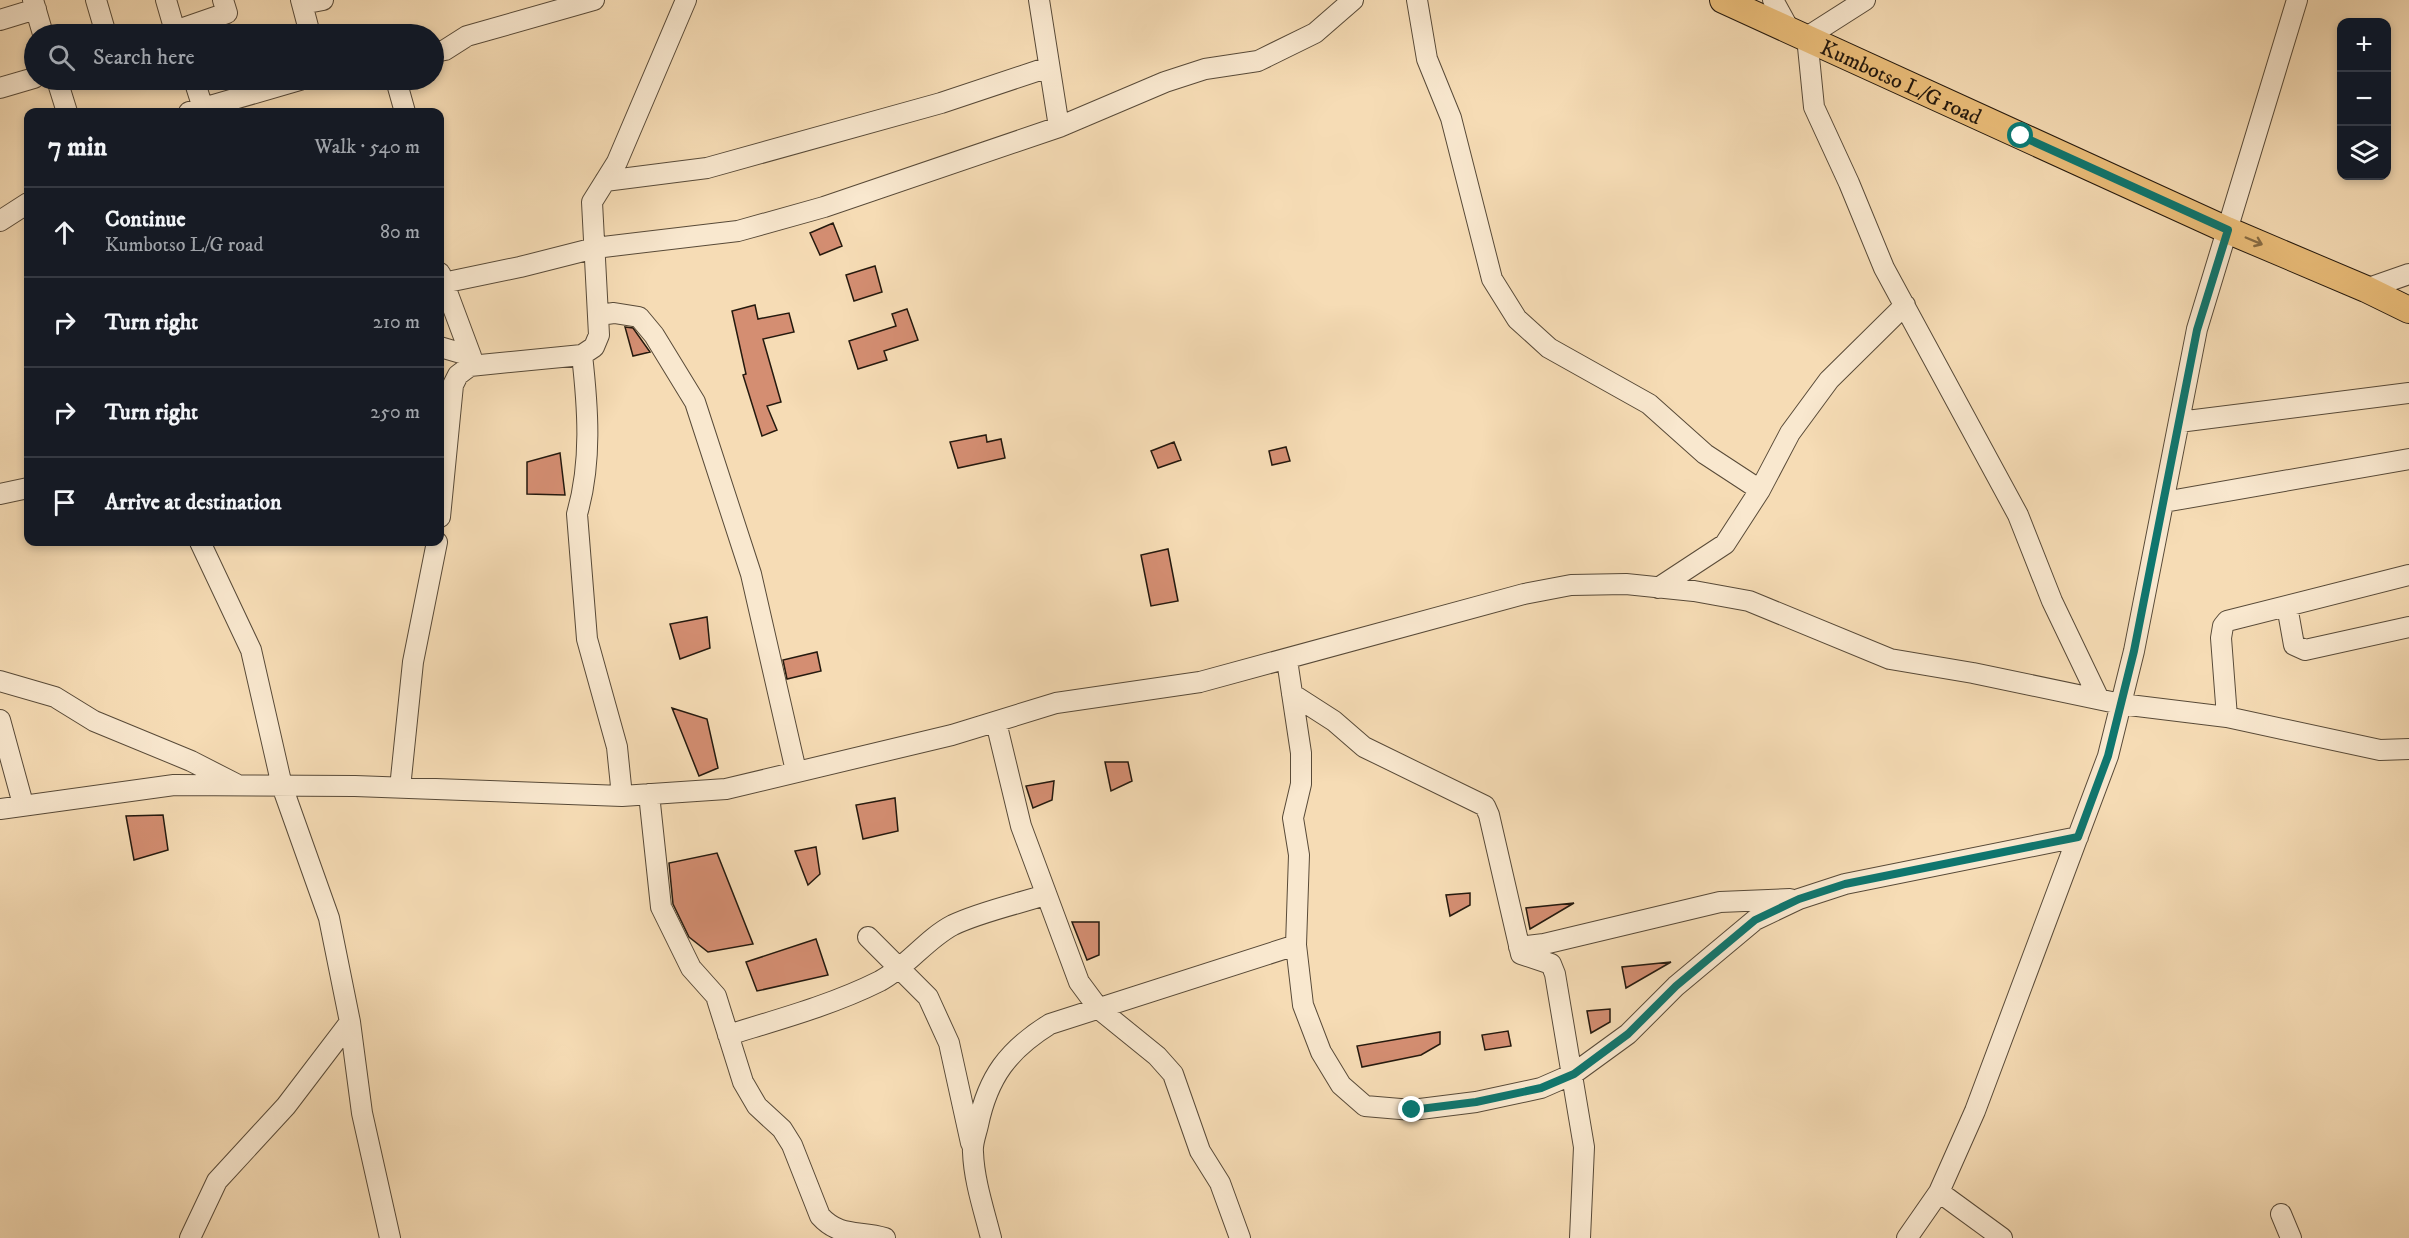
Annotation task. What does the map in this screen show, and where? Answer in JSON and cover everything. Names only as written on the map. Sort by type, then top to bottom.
[{"type":"main road","name":"Kumbotso L/G road","points":[[1723,0],[2228,230],[2367,289],[2409,310]]},
{"type":"street","points":[[96,0],[103,24]]},
{"type":"street","points":[[166,0],[173,24]]},
{"type":"street","points":[[199,24],[227,13],[223,0]]},
{"type":"street","points":[[307,24],[301,2],[323,0]]},
{"type":"street","points":[[444,50],[468,36],[594,0]]},
{"type":"street","points":[[444,349],[471,361],[582,356],[594,347],[598,335],[599,315],[592,202],[617,162],[686,0]]},
{"type":"street","points":[[1039,0],[1059,127]]},
{"type":"street","points":[[444,277],[520,267],[595,248],[738,231],[824,207],[1059,127],[1165,82],[1205,69],[1258,61],[1269,57],[1315,33],[1353,0]]},
{"type":"street","points":[[1417,0],[1427,59],[1451,118],[1492,279],[1517,319],[1548,348],[1649,404],[1705,454],[1760,490]]},
{"type":"street","points":[[1773,0],[1798,33],[1814,107],[1884,268],[2018,515],[2052,600],[2099,699]]},
{"type":"street","points":[[1798,33],[1865,0]]},
{"type":"street","points":[[1907,1238],[1939,1192],[1975,1111],[2108,756],[2134,651],[2197,330],[2297,0]]},
{"type":"street","points":[[0,20],[35,5],[40,24]]},
{"type":"street","points":[[605,181],[707,168],[941,103],[1049,67]]},
{"type":"street","points":[[0,88],[24,81]]},
{"type":"street","points":[[60,90],[66,108]]},
{"type":"street","points":[[195,90],[196,108]]},
{"type":"street","points":[[203,108],[265,90]]},
{"type":"street","points":[[399,90],[404,108]]},
{"type":"street","points":[[0,221],[24,206]]},
{"type":"street","points":[[2367,289],[2409,274]]},
{"type":"street","points":[[444,285],[471,361]]},
{"type":"street","points":[[1659,588],[1725,544],[1760,490],[1790,433],[1828,380],[1905,305]]},
{"type":"street","points":[[599,315],[614,313],[639,317],[654,335],[695,402],[751,574],[796,771]]},
{"type":"street","points":[[582,356],[589,417],[582,497],[578,514],[587,639],[617,747],[622,796]]},
{"type":"street","points":[[444,476],[453,385],[458,375],[471,361]]},
{"type":"street","points":[[2179,422],[2409,393]]},
{"type":"street","points":[[2163,502],[2409,459]]},
{"type":"street","points":[[0,494],[24,489]]},
{"type":"street","points":[[202,546],[251,651],[282,786],[329,918],[350,1022],[362,1113],[390,1238]]},
{"type":"street","points":[[400,788],[414,662],[436,546]]},
{"type":"street","points":[[2227,717],[2221,639],[2223,626],[2228,621],[2409,575]]},
{"type":"street","points":[[0,809],[23,804],[174,785],[400,788],[622,796],[726,789],[952,735],[1056,703],[1200,682],[1524,594],[1559,587],[1626,584],[1749,602],[1890,659],[1973,673],[2121,704],[2227,717],[2380,750],[2409,749]]},
{"type":"street","points":[[2287,606],[2294,645],[2306,650],[2409,627]]},
{"type":"street","points":[[1287,660],[1301,753],[1301,784],[1293,818],[1299,855],[1296,945],[1303,1005],[1321,1052],[1341,1085],[1365,1106],[1412,1110],[1476,1102],[1541,1088],[1574,1074],[1628,1034],[1676,986],[1755,920],[1799,899],[1845,884],[2078,837]]},
{"type":"street","points":[[0,681],[55,697],[93,721],[191,761],[239,786]]},
{"type":"street","points":[[1292,694],[1334,721],[1364,747],[1485,806],[1519,946],[1524,958],[1551,964],[1574,1074],[1584,1147],[1580,1238]]},
{"type":"street","points":[[0,720],[23,804]]},
{"type":"street","points":[[996,722],[1021,826],[1079,982],[1099,1009],[1157,1056],[1173,1074],[1200,1151],[1220,1184],[1240,1238]]},
{"type":"street","points":[[649,794],[661,907],[691,968],[716,996],[748,1090],[757,1106],[782,1129],[792,1146],[820,1216],[831,1235],[885,1238]]},
{"type":"street","points":[[728,1035],[818,1008],[880,981],[902,968],[929,942],[954,925],[1045,895]]},
{"type":"street","points":[[1519,946],[1544,944],[1720,902],[1799,899]]},
{"type":"street","points":[[868,938],[902,968],[928,997],[949,1043],[991,1238]]},
{"type":"street","points":[[973,1151],[980,1114],[996,1072],[1008,1056],[1027,1039],[1050,1024],[1296,945]]},
{"type":"street","points":[[190,1238],[217,1180],[286,1106],[350,1022]]},
{"type":"street","points":[[1939,1192],[2002,1238]]},
{"type":"street","points":[[2280,1214],[2291,1238]]},
{"type":"building","points":[[833,223],[842,246],[820,255],[810,233]]},
{"type":"building","points":[[875,266],[882,292],[854,301],[846,275]]},
{"type":"building","points":[[755,305],[758,319],[789,313],[794,332],[763,339],[781,402],[767,406],[777,430],[762,436],[743,375],[746,374],[732,311]]},
{"type":"building","points":[[907,309],[918,340],[884,351],[887,360],[858,369],[849,341],[896,326],[892,314]]},
{"type":"building","points":[[625,327],[633,328],[650,352],[633,356]]},
{"type":"building","points":[[986,435],[987,442],[1001,439],[1005,458],[958,468],[950,442]]},
{"type":"building","points":[[1174,442],[1181,460],[1158,468],[1151,451]]},
{"type":"building","points":[[1286,447],[1290,461],[1272,465],[1269,451]]},
{"type":"building","points":[[560,453],[565,495],[527,494],[527,462]]},
{"type":"building","points":[[1168,549],[1178,601],[1151,606],[1141,555]]},
{"type":"building","points":[[707,617],[710,648],[680,659],[670,624]]},
{"type":"building","points":[[817,652],[821,671],[787,679],[783,660]]},
{"type":"building","points":[[672,708],[707,719],[718,768],[699,776]]},
{"type":"building","points":[[1105,762],[1128,762],[1132,781],[1111,791]]},
{"type":"building","points":[[1054,781],[1052,800],[1033,808],[1026,786]]},
{"type":"building","points":[[895,798],[898,831],[863,839],[856,805]]},
{"type":"building","points":[[163,815],[168,850],[134,860],[126,816]]},
{"type":"building","points":[[816,847],[820,874],[808,885],[795,851]]},
{"type":"building","points":[[717,853],[753,944],[708,952],[689,937],[673,904],[669,863]]},
{"type":"building","points":[[1470,893],[1470,905],[1450,916],[1446,895]]},
{"type":"building","points":[[1574,903],[1530,929],[1526,908]]},
{"type":"building","points":[[1072,922],[1099,922],[1099,955],[1087,960]]},
{"type":"building","points":[[816,939],[828,975],[757,991],[746,962]]},
{"type":"building","points":[[1671,962],[1626,988],[1622,967]]},
{"type":"building","points":[[1610,1009],[1610,1022],[1591,1033],[1587,1011]]},
{"type":"building","points":[[1508,1031],[1511,1046],[1485,1050],[1482,1035]]},
{"type":"building","points":[[1440,1032],[1440,1044],[1421,1055],[1362,1067],[1357,1046]]},
{"type":"route","points":[[1412,1110],[1476,1102],[1541,1088],[1574,1074],[1628,1034],[1676,986],[1755,920],[1799,899],[1845,884],[2078,837],[2108,756],[2134,651],[2197,330],[2228,230],[2021,136]]}]
